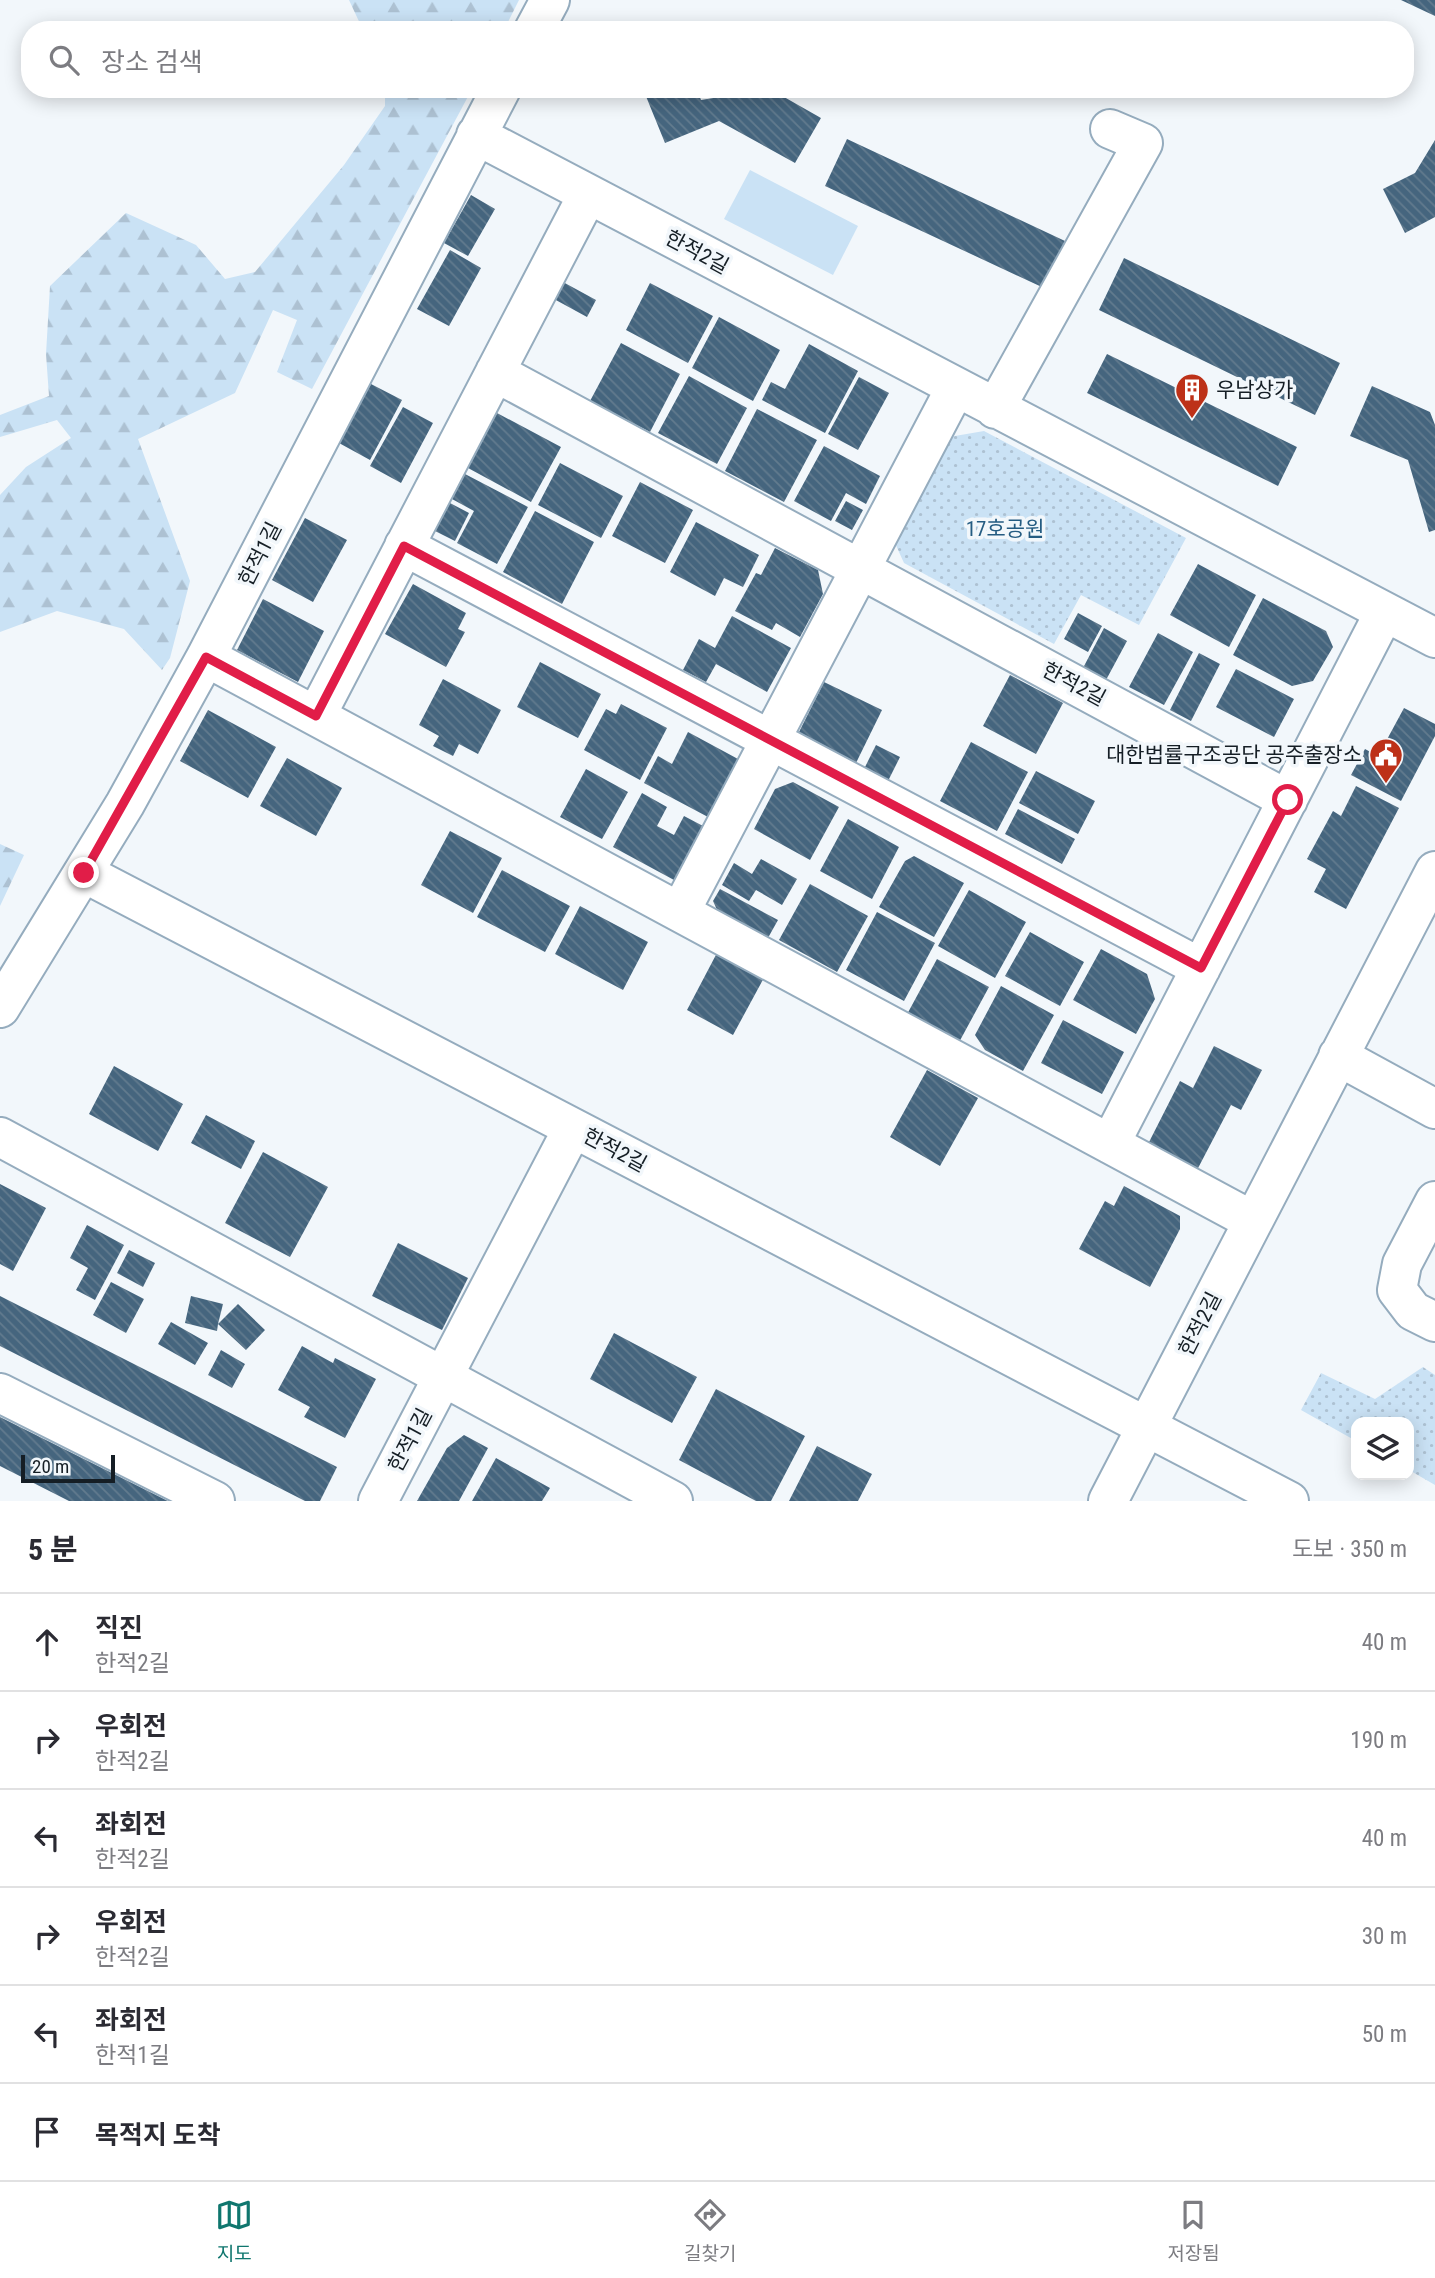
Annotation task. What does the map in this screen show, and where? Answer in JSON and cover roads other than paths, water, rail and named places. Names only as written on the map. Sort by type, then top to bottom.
[{"type":"street","points":[[539,21],[550,0]]},
{"type":"street","name":"한적1길","points":[[0,1008],[84,873],[206,657],[497,98]]},
{"type":"street","points":[[995,409],[1143,143],[1110,129]]},
{"type":"street","name":"한적2길","points":[[476,135],[1435,638]]},
{"type":"street","points":[[316,716],[588,194]]},
{"type":"street","name":"한적2길","points":[[495,372],[1288,800]]},
{"type":"street","points":[[680,912],[956,387]]},
{"type":"street","points":[[404,546],[1201,968]]},
{"type":"street","points":[[1110,1144],[1384,613]]},
{"type":"street","points":[[206,657],[1253,1221]]},
{"type":"street","name":"한적2길","points":[[1108,1501],[1435,872]]},
{"type":"street","name":"한적2길","points":[[84,873],[1289,1501]]},
{"type":"street","points":[[1338,1056],[1435,1109]]},
{"type":"street","name":"한적1길","points":[[378,1501],[573,1128]]},
{"type":"street","points":[[0,1137],[443,1379],[673,1501]]},
{"type":"street","points":[[1435,1201],[1402,1264],[1397,1290],[1413,1311],[1435,1322]]},
{"type":"street","points":[[0,1393],[215,1501]]},
{"type":"place","name":"우남상가","points":[[1192,420]]},
{"type":"place","name":"대한법률구조공단 공주출장소","points":[[1386,785]]},
{"type":"park label","name":"17호공원","points":[[1005,529]]}]
